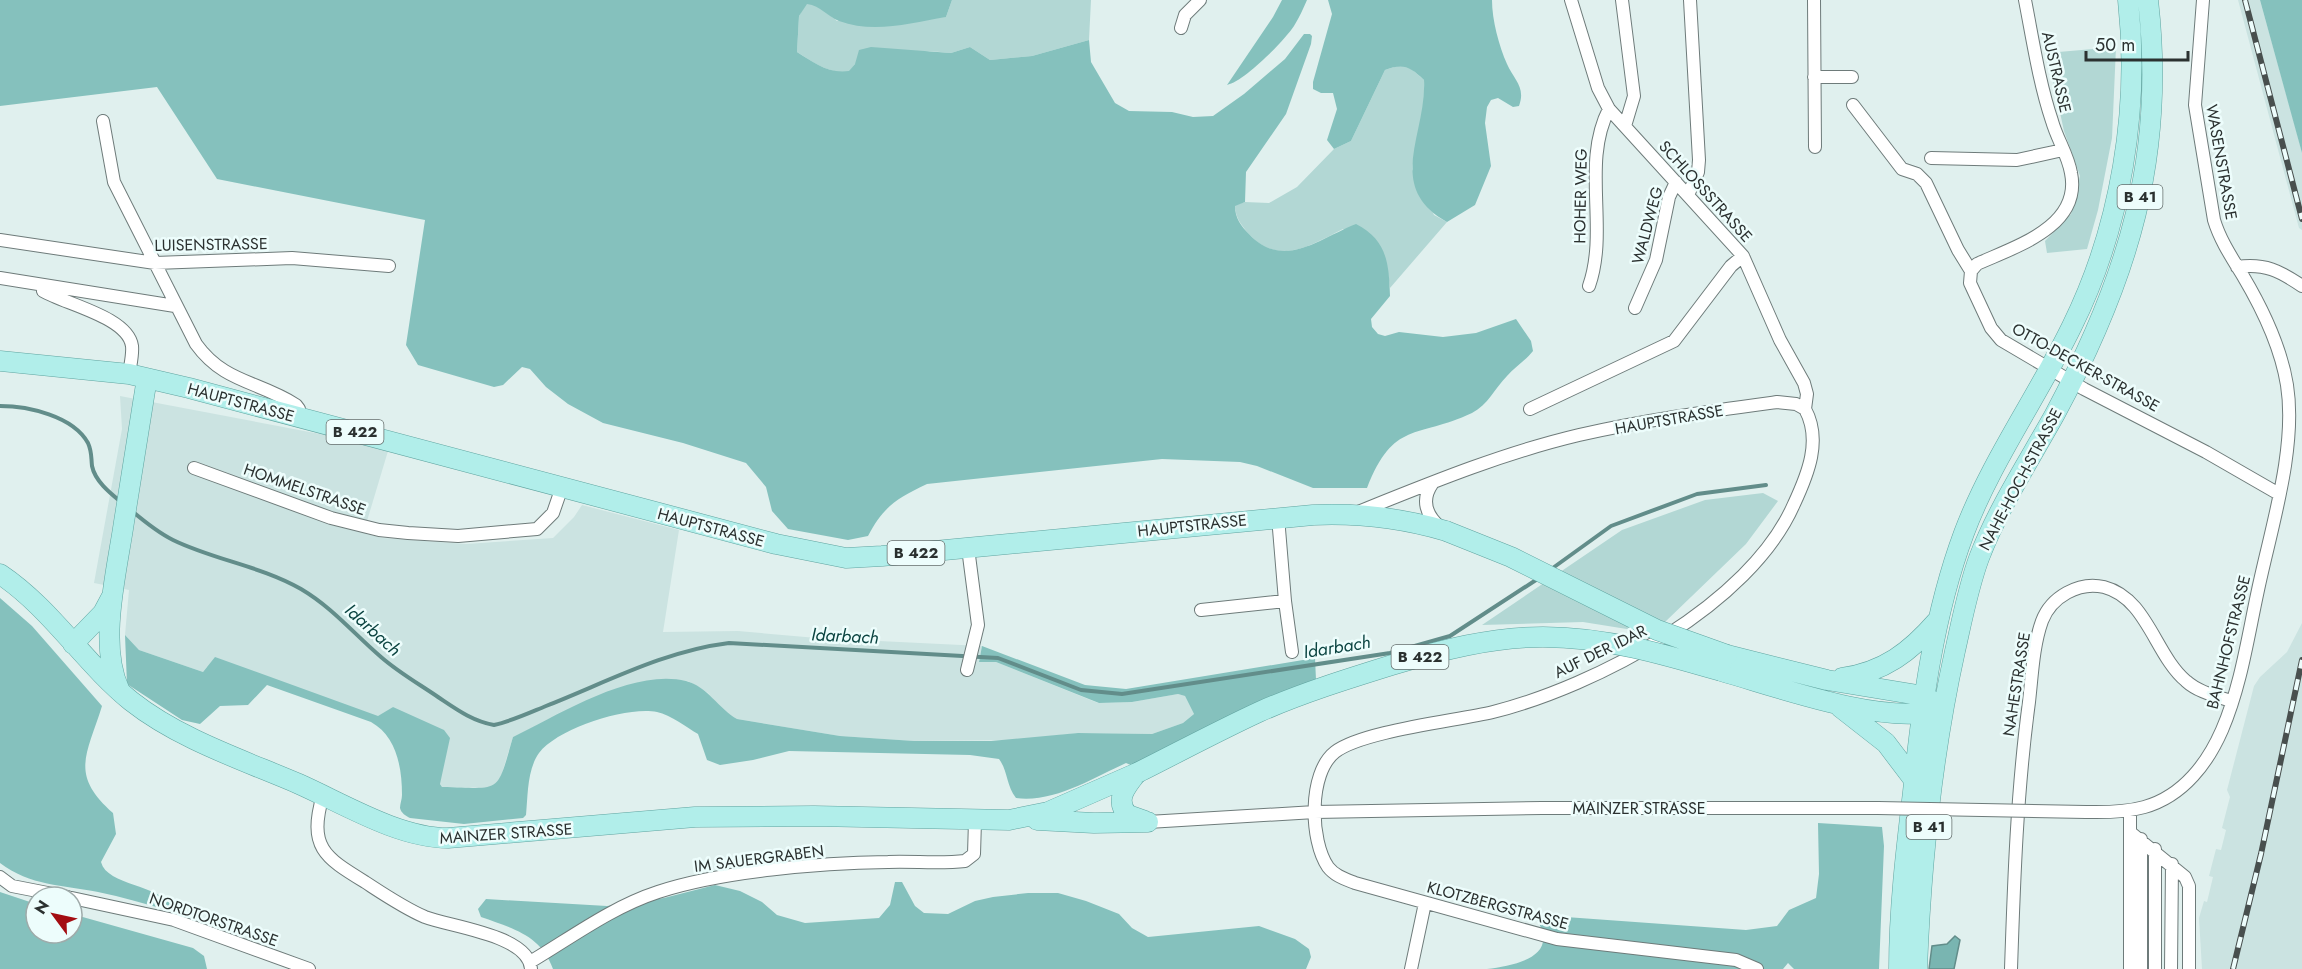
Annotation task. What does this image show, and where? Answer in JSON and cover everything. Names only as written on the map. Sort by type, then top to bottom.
[{"type":"main road","name":"NAHE-HOCH-STRASSE","points":[[1899,969],[1899,931],[1914,780],[1923,705],[1939,619],[1965,532],[2087,293],[2118,190],[2132,87],[2128,0]]},
{"type":"main road","name":"NAHE-HOCH-STRASSE","points":[[1917,969],[1925,862],[1943,709],[1965,605],[1980,556],[2072,382],[2115,288],[2139,204],[2146,164],[2153,94],[2148,0]]},
{"type":"main road","name":"HAUPTSTRASSE","points":[[0,361],[138,376],[776,544],[831,556],[866,558],[1278,517],[1354,514]]},
{"type":"main road","points":[[120,691],[112,671],[110,631],[114,587],[138,432],[138,376]]},
{"type":"main road","name":"B 422","points":[[1354,514],[1402,520],[1446,531],[1511,557],[1724,663],[1833,702],[1897,713],[1923,705]]},
{"type":"main road","name":"MAINZER STRASSE","points":[[0,574],[37,605],[120,691],[159,720],[408,832],[436,838],[695,817],[814,816],[975,821],[1022,819]]},
{"type":"main road","points":[[110,631],[106,637],[93,646],[80,647],[73,644],[103,613],[114,587]]},
{"type":"main road","points":[[1827,680],[1867,673],[1888,665],[1907,652],[1939,619]]},
{"type":"main road","name":"B 422","points":[[1022,819],[1048,812],[1137,773],[1257,713],[1299,696],[1417,657],[1470,645],[1520,638],[1590,640],[1827,680],[1923,705]]},
{"type":"main road","points":[[1833,702],[1878,735],[1914,780]]},
{"type":"main road","points":[[1923,705],[1943,709]]},
{"type":"main road","points":[[1137,773],[1124,790],[1122,806],[1128,815],[1148,822]]},
{"type":"main road","points":[[1022,819],[1094,823],[1148,822]]},
{"type":"street","points":[[1181,28],[1183,19],[1200,0]]},
{"type":"street","name":"SCHLOSSSTRASSE","points":[[1571,0],[1598,88],[1609,109],[1743,256],[1779,340],[1804,383],[1808,394],[1804,409]]},
{"type":"street","points":[[1622,0],[1634,96],[1625,126]]},
{"type":"street","points":[[1688,195],[1698,172],[1699,160],[1690,0]]},
{"type":"street","points":[[1814,0],[1815,147]]},
{"type":"street","name":"AUSTRASSE","points":[[1971,271],[1977,264],[2042,233],[2058,219],[2071,194],[2072,183],[2042,86],[2025,0]]},
{"type":"street","name":"WASENSTRASSE","points":[[2203,0],[2195,105],[2214,220],[2219,237],[2263,316],[2287,382],[2288,429],[2278,494]]},
{"type":"street","points":[[1814,77],[1851,77]]},
{"type":"street","name":"OTTO-DECKER-STRASSE","points":[[1853,105],[1902,169],[1917,174],[1926,183],[1958,250],[1971,271],[1970,283],[1996,334],[2009,346],[2072,382],[2206,452],[2278,494]]},
{"type":"street","name":"HOHER WEG","points":[[1589,286],[1593,272],[1598,216],[1596,146],[1599,129],[1609,109]]},
{"type":"street","points":[[103,121],[114,182],[196,344],[210,362],[227,374],[290,401],[299,409],[298,418]]},
{"type":"street","points":[[1931,158],[2017,160],[2063,150]]},
{"type":"street","name":"WALDWEG","points":[[1635,308],[1656,260],[1669,197],[1676,182]]},
{"type":"street","name":"LUISENSTRASSE","points":[[0,240],[155,263],[292,258],[389,266]]},
{"type":"street","points":[[1530,409],[1669,344],[1680,335],[1731,266],[1743,256]]},
{"type":"street","points":[[2237,267],[2257,265],[2275,268],[2302,286]]},
{"type":"street","points":[[0,278],[175,306]]},
{"type":"street","points":[[34,285],[119,327],[130,338],[138,376]]},
{"type":"street","name":"HAUPTSTRASSE","points":[[1354,514],[1505,456],[1578,435],[1654,420],[1777,402],[1797,404],[1804,409]]},
{"type":"street","name":"AUF DER IDAR","points":[[1316,812],[1316,782],[1323,767],[1335,752],[1364,739],[1503,709],[1575,683],[1665,636],[1736,582],[1775,539],[1804,482],[1814,441],[1811,422],[1804,409]]},
{"type":"street","name":"HOMMELSTRASSE","points":[[194,468],[331,518],[379,530],[418,534],[458,536],[537,529],[553,513],[562,487]]},
{"type":"street","points":[[1432,484],[1425,498],[1427,510],[1446,531]]},
{"type":"street","name":"BAHNHOFSTRASSE","points":[[2130,812],[2146,808],[2166,797],[2194,775],[2223,729],[2240,671],[2278,494]]},
{"type":"street","points":[[1278,517],[1285,602],[1292,652]]},
{"type":"street","points":[[967,667],[978,625],[968,548]]},
{"type":"street","name":"NAHESTRASSE","points":[[2011,969],[2015,832],[2020,765],[2037,643],[2042,622],[2048,610],[2057,600],[2078,587],[2104,587],[2115,592],[2134,608],[2174,669],[2184,680],[2193,687],[2231,701]]},
{"type":"street","points":[[1201,610],[1285,602]]},
{"type":"street","points":[[323,795],[317,823],[318,834],[321,846],[333,863],[415,912],[498,939],[517,948],[531,966]]},
{"type":"street","name":"MAINZER STRASSE","points":[[1148,822],[1316,812],[1554,808],[1878,808],[2130,812]]},
{"type":"street","name":"KLOTZBERGSTRASSE","points":[[1316,812],[1323,857],[1334,873],[1355,883],[1557,939],[1736,960],[1757,969]]},
{"type":"street","points":[[2130,812],[2136,836],[2141,969]]},
{"type":"street","name":"IM SAUERGRABEN","points":[[531,966],[606,915],[657,893],[686,884],[727,876],[854,863],[966,861],[974,854],[975,821]]},
{"type":"street","points":[[2136,836],[2155,849],[2185,877],[2188,886],[2189,969]]},
{"type":"street","points":[[2130,969],[2136,836]]},
{"type":"street","points":[[2155,849],[2155,969]]},
{"type":"street","points":[[2171,969],[2172,864]]},
{"type":"street","name":"NORDTORSTRASSE","points":[[0,877],[12,886],[24,888]]},
{"type":"street","name":"NORDTORSTRASSE","points":[[84,900],[174,920],[309,969]]},
{"type":"street","points":[[1411,969],[1425,903]]},
{"type":"shaded area","points":[[0,0],[952,0],[946,17],[879,27],[865,27],[839,21],[807,4],[799,16],[797,52],[834,71],[849,71],[855,64],[859,50],[871,47],[951,53],[970,47],[990,60],[1032,56],[1089,40],[1091,62],[1115,103],[1129,111],[1172,112],[1193,117],[1213,116],[1244,94],[1285,59],[1304,34],[1310,34],[1311,44],[1286,114],[1246,172],[1245,202],[1235,206],[1241,225],[1262,245],[1275,250],[1288,251],[1315,243],[1356,224],[1374,237],[1380,245],[1389,273],[1390,296],[1371,319],[1372,327],[1378,334],[1385,336],[1399,332],[1443,337],[1476,333],[1516,319],[1531,341],[1533,351],[1507,376],[1478,410],[1397,441],[1377,466],[1367,488],[1313,488],[1257,466],[1240,462],[1162,459],[927,484],[892,504],[868,536],[848,540],[788,529],[772,511],[766,487],[746,463],[683,443],[603,423],[568,404],[546,387],[530,369],[522,367],[503,385],[494,387],[418,365],[406,345],[425,220],[217,179],[157,87],[0,106]]},
{"type":"shaded area","points":[[952,0],[1091,0],[1089,40],[1032,56],[990,60],[970,47],[951,53],[929,51],[855,64],[849,72],[828,69],[797,52],[799,16],[806,3],[819,6],[837,21],[946,17]]},
{"type":"shaded area","points":[[1282,0],[1307,0],[1294,26],[1282,41],[1243,77],[1227,85],[1273,17]]},
{"type":"shaded area","points":[[1328,0],[1492,0],[1499,41],[1507,64],[1520,89],[1521,99],[1519,106],[1513,107],[1498,98],[1491,100],[1487,107],[1485,123],[1491,166],[1475,205],[1447,222],[1428,208],[1417,193],[1413,176],[1413,158],[1423,100],[1424,80],[1411,69],[1397,67],[1385,70],[1351,141],[1334,149],[1327,140],[1337,109],[1333,93],[1321,93],[1313,89],[1313,82],[1332,14]]},
{"type":"shaded area","points":[[2238,0],[2260,0],[2302,153],[2302,230],[2299,228]]},
{"type":"shaded area","points":[[2260,0],[2302,0],[2302,153]]},
{"type":"shaded area","points":[[2116,47],[2112,138],[2098,210],[2087,249],[2047,253],[2045,241],[2071,214],[2080,176],[2064,131],[2047,53]]},
{"type":"shaded area","points":[[1400,65],[1408,66],[1424,80],[1425,96],[1412,169],[1434,215],[1447,222],[1390,288],[1387,266],[1343,229],[1295,250],[1283,251],[1260,244],[1241,224],[1235,205],[1245,202],[1269,203],[1297,187],[1334,149],[1351,141],[1385,70]]},
{"type":"shaded area","points":[[120,396],[336,437],[388,451],[367,521],[370,522],[366,534],[383,538],[466,544],[553,538],[574,517],[582,505],[679,530],[663,632],[738,631],[817,638],[982,646],[979,662],[996,662],[1098,703],[1132,702],[1178,694],[1185,696],[1194,714],[1183,723],[1152,734],[1078,733],[1016,740],[914,741],[840,736],[737,719],[723,711],[708,693],[688,681],[661,679],[588,700],[513,737],[499,783],[491,788],[442,787],[393,707],[378,717],[207,667],[203,672],[139,650],[125,635],[129,590],[94,583],[122,429]]},
{"type":"shaded area","points":[[1763,493],[1778,501],[1746,544],[1665,622],[1633,630],[1583,622],[1482,625],[1622,530],[1705,500]]},
{"type":"shaded area","points":[[0,598],[32,626],[102,706],[85,763],[86,775],[91,787],[113,813],[116,834],[101,862],[105,870],[123,881],[157,894],[173,908],[170,911],[84,890],[84,885],[58,885],[35,880],[11,871],[0,863]]},
{"type":"shaded area","points":[[2302,623],[2302,969],[2202,969],[2199,918],[2204,901],[2207,902],[2213,877],[2209,876],[2216,849],[2221,850],[2226,830],[2222,828],[2230,797],[2227,790],[2254,686],[2260,677],[2287,652]]},
{"type":"shaded area","points":[[125,635],[139,650],[203,672],[215,657],[378,716],[393,707],[444,730],[450,738],[440,784],[442,787],[476,788],[494,784],[503,770],[513,737],[597,696],[643,681],[665,679],[686,681],[707,693],[737,719],[840,736],[914,741],[991,741],[1078,733],[1152,734],[1183,723],[1194,714],[1185,696],[1178,694],[1132,702],[1099,703],[996,662],[979,662],[982,646],[1085,685],[1126,689],[1315,658],[1316,680],[1133,766],[1126,763],[1073,788],[1030,799],[1016,798],[999,759],[970,755],[789,751],[720,765],[707,760],[698,734],[673,718],[657,712],[629,712],[577,727],[561,735],[539,753],[530,775],[526,815],[523,818],[464,824],[410,818],[403,813],[400,808],[401,773],[396,753],[386,735],[371,722],[267,685],[248,705],[220,706],[200,724],[182,720],[127,684]]},
{"type":"shaded area","points":[[1818,823],[1882,827],[1884,846],[1879,969],[1794,969],[1788,963],[1783,969],[1487,969],[1522,961],[1532,957],[1539,950],[1543,942],[1542,931],[1536,918],[1538,915],[1746,930],[1777,926],[1789,910],[1816,898],[1819,874]]},
{"type":"shaded area","points":[[895,882],[902,882],[915,906],[924,913],[948,914],[975,901],[993,897],[1028,893],[1058,893],[1119,914],[1132,928],[1148,937],[1259,926],[1295,939],[1309,949],[1311,957],[1306,969],[553,969],[548,957],[533,941],[514,929],[481,917],[478,909],[486,899],[607,906],[664,898],[715,885],[740,891],[762,902],[777,915],[805,923],[879,918],[890,905]]},
{"type":"shaded area","points":[[0,892],[24,900],[24,945],[84,945],[84,917],[193,948],[204,956],[207,969],[0,969]]},
{"type":"shaded area","points":[[1955,936],[1960,940],[1954,969],[1929,969],[1932,946],[1947,944]]},
{"type":"waterway","name":"Idarbach","points":[[0,406],[49,414],[72,426],[88,443],[96,477],[121,502]]},
{"type":"waterway","name":"Idarbach","points":[[1550,570],[1611,526],[1697,494],[1766,485]]},
{"type":"waterway","name":"Idarbach","points":[[132,511],[173,540],[270,574],[313,596],[401,673],[464,714],[494,725],[520,717],[659,660],[729,643],[998,658],[1081,690],[1122,694],[1390,653],[1450,636],[1539,578]]},
{"type":"railway","points":[[2245,0],[2302,219]]},
{"type":"railway","points":[[2233,969],[2261,854],[2302,660]]}]
